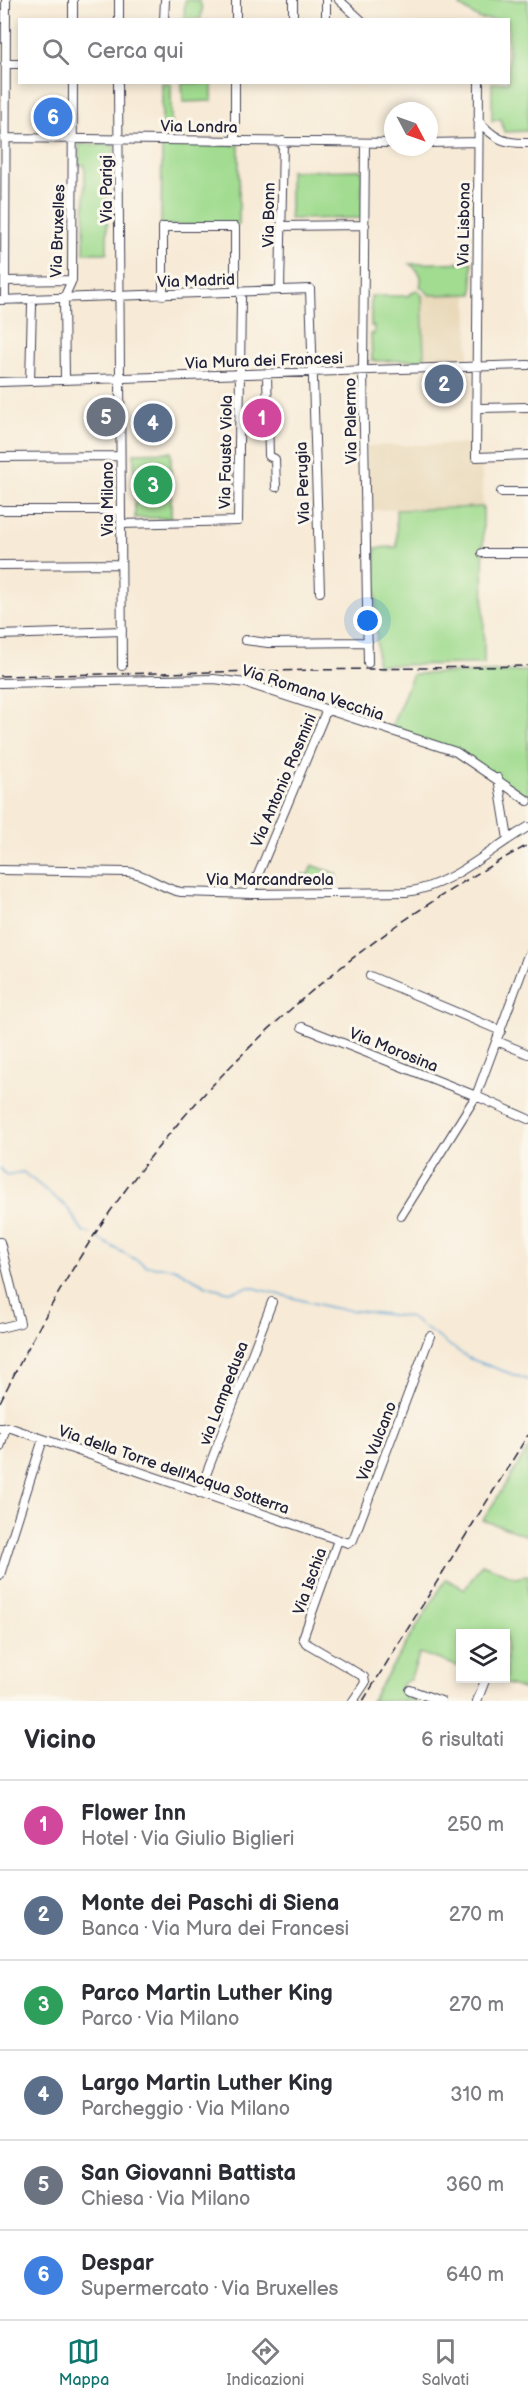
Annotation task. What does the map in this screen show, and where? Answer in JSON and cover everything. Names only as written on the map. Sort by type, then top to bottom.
[{"type":"street","points":[[3,300],[5,281],[3,147],[5,138],[6,0]]},
{"type":"street","points":[[73,0],[73,18]]},
{"type":"street","points":[[119,0],[119,18]]},
{"type":"street","points":[[165,0],[165,18]]},
{"type":"street","points":[[236,18],[237,0]]},
{"type":"street","points":[[293,0],[293,18]]},
{"type":"street","points":[[326,0],[326,18]]},
{"type":"street","points":[[339,0],[359,18]]},
{"type":"street","points":[[5,64],[18,64]]},
{"type":"street","name":"Via Bruxelles","points":[[65,379],[63,298],[72,280],[73,84]]},
{"type":"street","name":"Via Parigi","points":[[118,84],[119,296]]},
{"type":"street","points":[[235,84],[235,140]]},
{"type":"street","name":"Via Lisbona","points":[[479,84],[476,457],[528,455]]},
{"type":"street","points":[[478,120],[490,134],[500,141],[528,143]]},
{"type":"street","name":"Via Londra","points":[[5,138],[384,143]]},
{"type":"street","name":"Via Bonn","points":[[280,290],[284,141]]},
{"type":"street","points":[[438,143],[478,142]]},
{"type":"street","name":"Via Palermo","points":[[365,143],[363,371],[368,663]]},
{"type":"street","points":[[281,226],[365,225]]},
{"type":"street","points":[[163,295],[163,227],[235,227],[241,375]]},
{"type":"street","points":[[5,281],[72,280]]},
{"type":"street","name":"Via Madrid","points":[[3,300],[238,295],[310,289],[312,372]]},
{"type":"street","name":"Via Milano","points":[[119,296],[122,666]]},
{"type":"street","points":[[30,381],[32,305]]},
{"type":"street","name":"Via Mura dei Francesi","points":[[0,382],[528,365]]},
{"type":"street","name":"Via Perugia","points":[[312,372],[320,592]]},
{"type":"street","name":"Via Fausto Viola","points":[[121,524],[238,521],[238,393],[241,375]]},
{"type":"street","points":[[267,375],[269,456],[275,459],[276,487]]},
{"type":"street","points":[[480,408],[528,407]]},
{"type":"street","points":[[0,457],[120,456]]},
{"type":"street","points":[[501,492],[528,492]]},
{"type":"street","points":[[0,510],[121,510]]},
{"type":"street","points":[[483,553],[528,553]]},
{"type":"street","points":[[0,565],[121,564]]},
{"type":"street","points":[[0,635],[122,631]]},
{"type":"street","points":[[246,640],[268,643],[368,642]]},
{"type":"street","name":"Via Romana Vecchia","points":[[0,683],[223,679],[246,683],[456,752],[498,778],[528,801]]},
{"type":"street","name":"Via Antonio Rosmini","points":[[250,894],[327,709]]},
{"type":"street","points":[[498,778],[508,838]]},
{"type":"street","name":"Via Marcandreola","points":[[0,870],[128,872],[142,874],[175,891],[250,894],[420,889],[442,880],[528,827]]},
{"type":"street","points":[[401,1216],[476,1096],[528,955]]},
{"type":"street","points":[[370,976],[501,1031]]},
{"type":"street","name":"Via Morosina","points":[[302,1028],[476,1096],[528,1119]]},
{"type":"street","points":[[497,1041],[528,1054]]},
{"type":"street","points":[[0,1242],[20,1323],[0,1328]]},
{"type":"street","name":"via Lampedusa","points":[[199,1492],[272,1302]]},
{"type":"street","name":"Via Vulcano","points":[[338,1540],[348,1543],[353,1540],[430,1336]]},
{"type":"street","points":[[0,1447],[3,1427]]},
{"type":"street","name":"Via della Torre dell'Acqua Sotterra","points":[[3,1427],[338,1540]]},
{"type":"street","points":[[0,1575],[43,1439]]},
{"type":"street","name":"Via Ischia","points":[[338,1540],[303,1638],[307,1644],[364,1677],[365,1683],[353,1701]]},
{"type":"street","points":[[477,1701],[484,1683]]},
{"type":"street","points":[[410,1690],[441,1701]]},
{"type":"shaded area","points":[[472,262],[473,294],[467,294],[469,354],[467,359],[424,360],[422,295],[430,294],[420,286],[422,278],[418,270],[410,264]]},
{"type":"shaded area","points":[[472,444],[472,461],[481,461],[483,507],[367,510],[366,446]]},
{"type":"green space","points":[[185,0],[199,0],[202,8],[201,18],[184,18]]},
{"type":"green space","points":[[465,0],[528,0],[528,131],[504,132],[501,119],[492,121],[492,84],[510,84],[510,18],[478,18],[460,6]]},
{"type":"green space","points":[[162,84],[171,84],[171,135],[162,135]]},
{"type":"green space","points":[[182,84],[212,84],[212,101],[183,102]]},
{"type":"green space","points":[[79,144],[114,145],[114,159],[108,159],[107,253],[84,253],[85,165],[79,165]]},
{"type":"green space","points":[[162,145],[239,145],[239,225],[161,225]]},
{"type":"green space","points":[[362,170],[362,218],[290,219],[290,171]]},
{"type":"green space","points":[[472,262],[473,294],[430,295],[420,286],[420,275],[410,264]]},
{"type":"green space","points":[[417,290],[422,295],[424,360],[372,361],[371,334],[374,334],[374,326],[371,326],[371,296],[407,296]]},
{"type":"green space","points":[[171,452],[171,518],[135,518],[134,453]]},
{"type":"green space","points":[[483,507],[484,664],[377,665],[375,548],[397,547],[396,510]]},
{"type":"green space","points":[[528,671],[528,797],[458,753],[390,730],[413,674]]},
{"type":"green space","points":[[312,865],[337,874],[337,881],[295,883],[299,874],[308,875]]},
{"type":"green space","points":[[528,1449],[528,1536],[483,1520]]},
{"type":"green space","points":[[482,1564],[516,1578],[528,1575],[528,1691],[504,1683],[510,1683],[510,1629],[456,1629],[456,1666],[420,1653],[410,1680],[404,1682],[401,1687],[406,1696],[418,1701],[371,1701],[446,1579],[465,1589]]},
{"type":"waterway","points":[[0,1168],[6,1175],[23,1172],[67,1207],[83,1231],[90,1234]]},
{"type":"waterway","points":[[97,1238],[147,1266],[174,1268],[207,1286],[229,1292],[250,1287],[333,1308],[409,1317],[468,1358],[528,1380]]},
{"type":"railway","points":[[0,676],[528,666]]},
{"type":"railway","points":[[0,1402],[82,1253],[114,1206],[200,1098],[249,1048],[353,958],[409,917],[468,879],[528,845]]},
{"type":"railway","points":[[363,1701],[528,1435]]},
{"type":"place","name":"Despar","points":[[53,117]]},
{"type":"place","name":"Monte dei Paschi di Siena","points":[[444,384]]},
{"type":"place","name":"San Giovanni Battista","points":[[106,417]]},
{"type":"place","name":"Flower Inn","points":[[262,418]]},
{"type":"place","name":"Largo Martin Luther King","points":[[153,423]]},
{"type":"place","name":"Parco Martin Luther King","points":[[153,485]]}]
